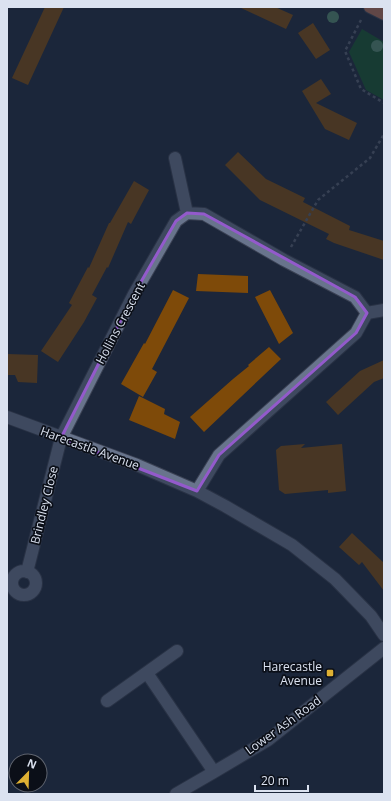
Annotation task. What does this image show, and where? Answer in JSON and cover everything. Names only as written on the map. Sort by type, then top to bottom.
[{"type":"main road","points":[[370,7],[384,14]]},
{"type":"street","points":[[175,158],[187,213],[204,214],[284,260],[355,297],[367,313]]},
{"type":"street","name":"Hollins Crescent","points":[[60,438],[134,294],[176,221],[187,213]]},
{"type":"street","points":[[367,313],[384,310]]},
{"type":"street","points":[[197,491],[219,455],[356,333],[367,313]]},
{"type":"street","name":"Harecastle Avenue","points":[[7,417],[60,438],[137,465],[197,491],[226,506],[292,545],[335,579],[371,616],[384,634]]},
{"type":"street","name":"Brindley Close","points":[[27,572],[60,438]]},
{"type":"street","name":"Lower Ash Road","points":[[176,794],[268,740],[384,648]]},
{"type":"street","points":[[107,701],[177,651]]},
{"type":"street","points":[[147,673],[214,772]]},
{"type":"path","points":[[361,20],[344,51],[361,89],[384,103]]},
{"type":"path","points":[[284,260],[318,200],[370,158],[384,134]]},
{"type":"highlighted area","points":[[187,213],[204,214],[355,297],[367,313],[356,333],[219,455],[197,491],[61,438],[134,294],[176,221]]},
{"type":"green space","points":[[362,29],[384,42],[384,100],[366,90],[349,52]]},
{"type":"building","points":[[45,7],[64,7],[28,85],[12,78]]},
{"type":"building","points":[[239,7],[275,7],[293,15],[286,29]]},
{"type":"building","points":[[313,23],[330,50],[316,59],[298,33]]},
{"type":"building","points":[[321,79],[331,94],[316,103],[357,123],[349,140],[325,129],[302,91]]},
{"type":"building","points":[[238,152],[266,179],[305,198],[303,202],[350,226],[349,230],[384,241],[384,260],[334,243],[326,239],[329,234],[260,200],[225,165]]},
{"type":"building","points":[[134,181],[149,190],[131,224],[128,222],[108,268],[107,267],[92,295],[97,298],[84,322],[58,362],[41,351],[72,305],[69,303],[88,267],[89,268],[109,223]]},
{"type":"building","points":[[198,274],[248,276],[248,293],[196,291]]},
{"type":"building","points":[[173,290],[189,298],[152,369],[157,372],[143,397],[121,384],[144,343],[145,344]]},
{"type":"building","points":[[270,290],[293,333],[279,344],[255,297]]},
{"type":"building","points":[[269,347],[281,359],[204,432],[190,417]]},
{"type":"building","points":[[7,354],[38,355],[37,383],[18,382],[15,375],[7,375]]},
{"type":"building","points":[[384,360],[384,378],[374,382],[338,415],[326,402],[360,371]]},
{"type":"building","points":[[139,396],[165,409],[164,414],[180,422],[175,439],[129,420]]},
{"type":"building","points":[[305,444],[301,448],[342,444],[346,491],[328,493],[328,490],[285,494],[279,490],[276,450],[281,446]]},
{"type":"building","points":[[352,533],[384,563],[384,591],[362,562],[359,565],[339,547]]},
{"type":"place","name":"Harecastle Avenue","points":[[330,673]]}]
